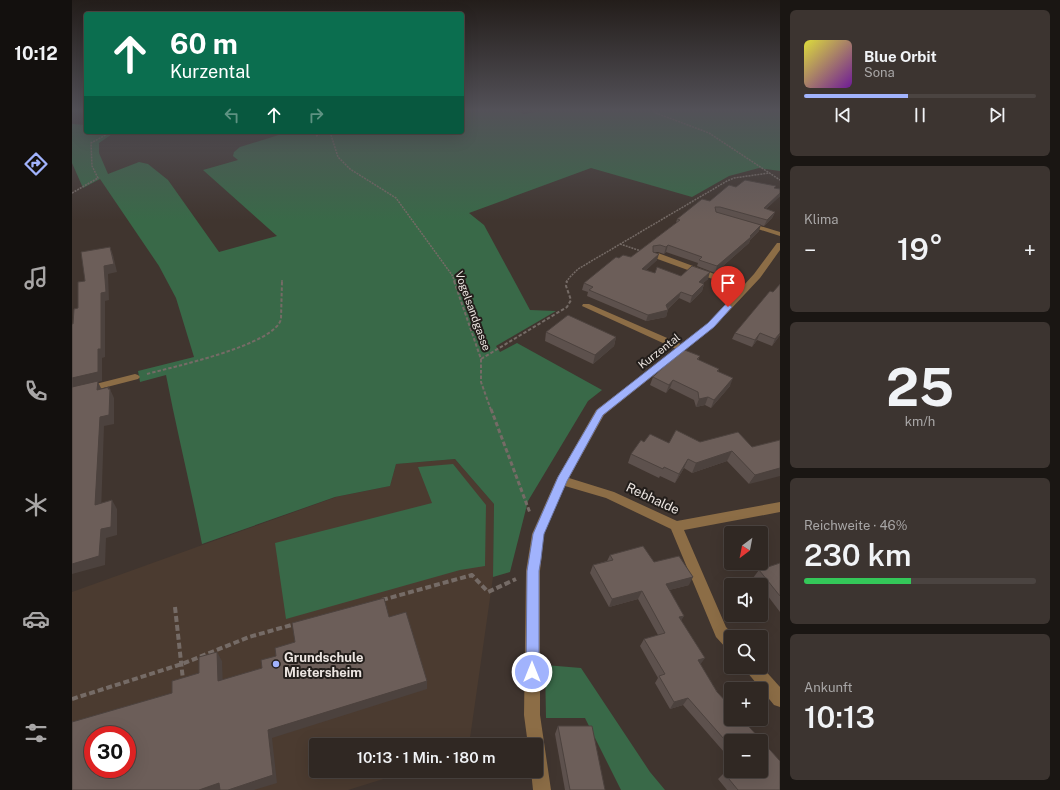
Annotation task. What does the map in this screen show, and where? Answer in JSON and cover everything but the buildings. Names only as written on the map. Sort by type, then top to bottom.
[{"type":"street","points":[[737,221],[780,234]]},
{"type":"street","name":"Kurzental","points":[[542,790],[532,715],[533,571],[538,534],[562,480],[600,413],[711,325],[757,276],[780,245]]},
{"type":"street","points":[[655,255],[745,288]]},
{"type":"street","points":[[586,306],[682,348]]},
{"type":"street","points":[[72,393],[135,377]]},
{"type":"street","name":"Rebhalde","points":[[562,480],[610,495],[676,526],[780,507]]},
{"type":"street","points":[[676,526],[721,632],[724,635]]},
{"type":"street","points":[[758,674],[780,698]]},
{"type":"path","points":[[72,193],[98,178],[92,166],[91,146]]},
{"type":"path","name":"Vogelsandgasse","points":[[334,146],[338,157],[350,170],[396,198],[452,274],[481,359],[481,382],[538,534]]},
{"type":"path","points":[[729,146],[780,180]]},
{"type":"path","points":[[481,359],[567,307],[571,300],[565,285],[566,279],[578,269],[727,180],[769,173]]},
{"type":"path","points":[[683,206],[690,208]]},
{"type":"path","points":[[620,244],[655,255]]},
{"type":"path","points":[[135,377],[237,348],[256,341],[274,330],[280,322],[282,279]]},
{"type":"path","points":[[380,601],[472,575],[488,592],[533,571]]},
{"type":"path","points":[[175,607],[184,685]]},
{"type":"path","points":[[72,699],[182,664],[249,637],[303,622]]},
{"type":"shaded area","name":"Grundschule Mietersheim","points":[[455,459],[494,504],[493,577],[470,738],[309,738],[309,778],[387,778],[348,790],[72,790],[72,592],[336,497],[390,486],[396,464]]},
{"type":"green space","points":[[72,146],[99,146],[99,153],[108,174],[139,162],[148,164],[168,180],[219,252],[277,236],[203,170],[238,160],[233,156],[234,152],[240,147],[780,146],[780,171],[759,168],[729,176],[692,197],[591,168],[469,213],[484,225],[530,310],[556,311],[496,346],[500,352],[517,343],[602,390],[588,401],[528,501],[510,572],[493,577],[494,504],[455,459],[396,464],[390,486],[335,497],[202,544],[166,375],[140,382],[138,371],[194,357],[176,298],[159,266],[100,179],[83,188],[72,163]]},
{"type":"green space","points":[[453,464],[486,505],[485,566],[460,570],[286,619],[275,543],[432,503],[418,467]]},
{"type":"green space","points":[[545,665],[581,668],[650,772],[665,790],[621,790],[585,718],[546,718]]},
{"type":"place","name":"Grundschule Mietersheim","points":[[276,664]]},
{"type":"route","points":[[532,672],[533,571],[538,534],[562,480],[600,413],[711,325],[728,307]]}]
